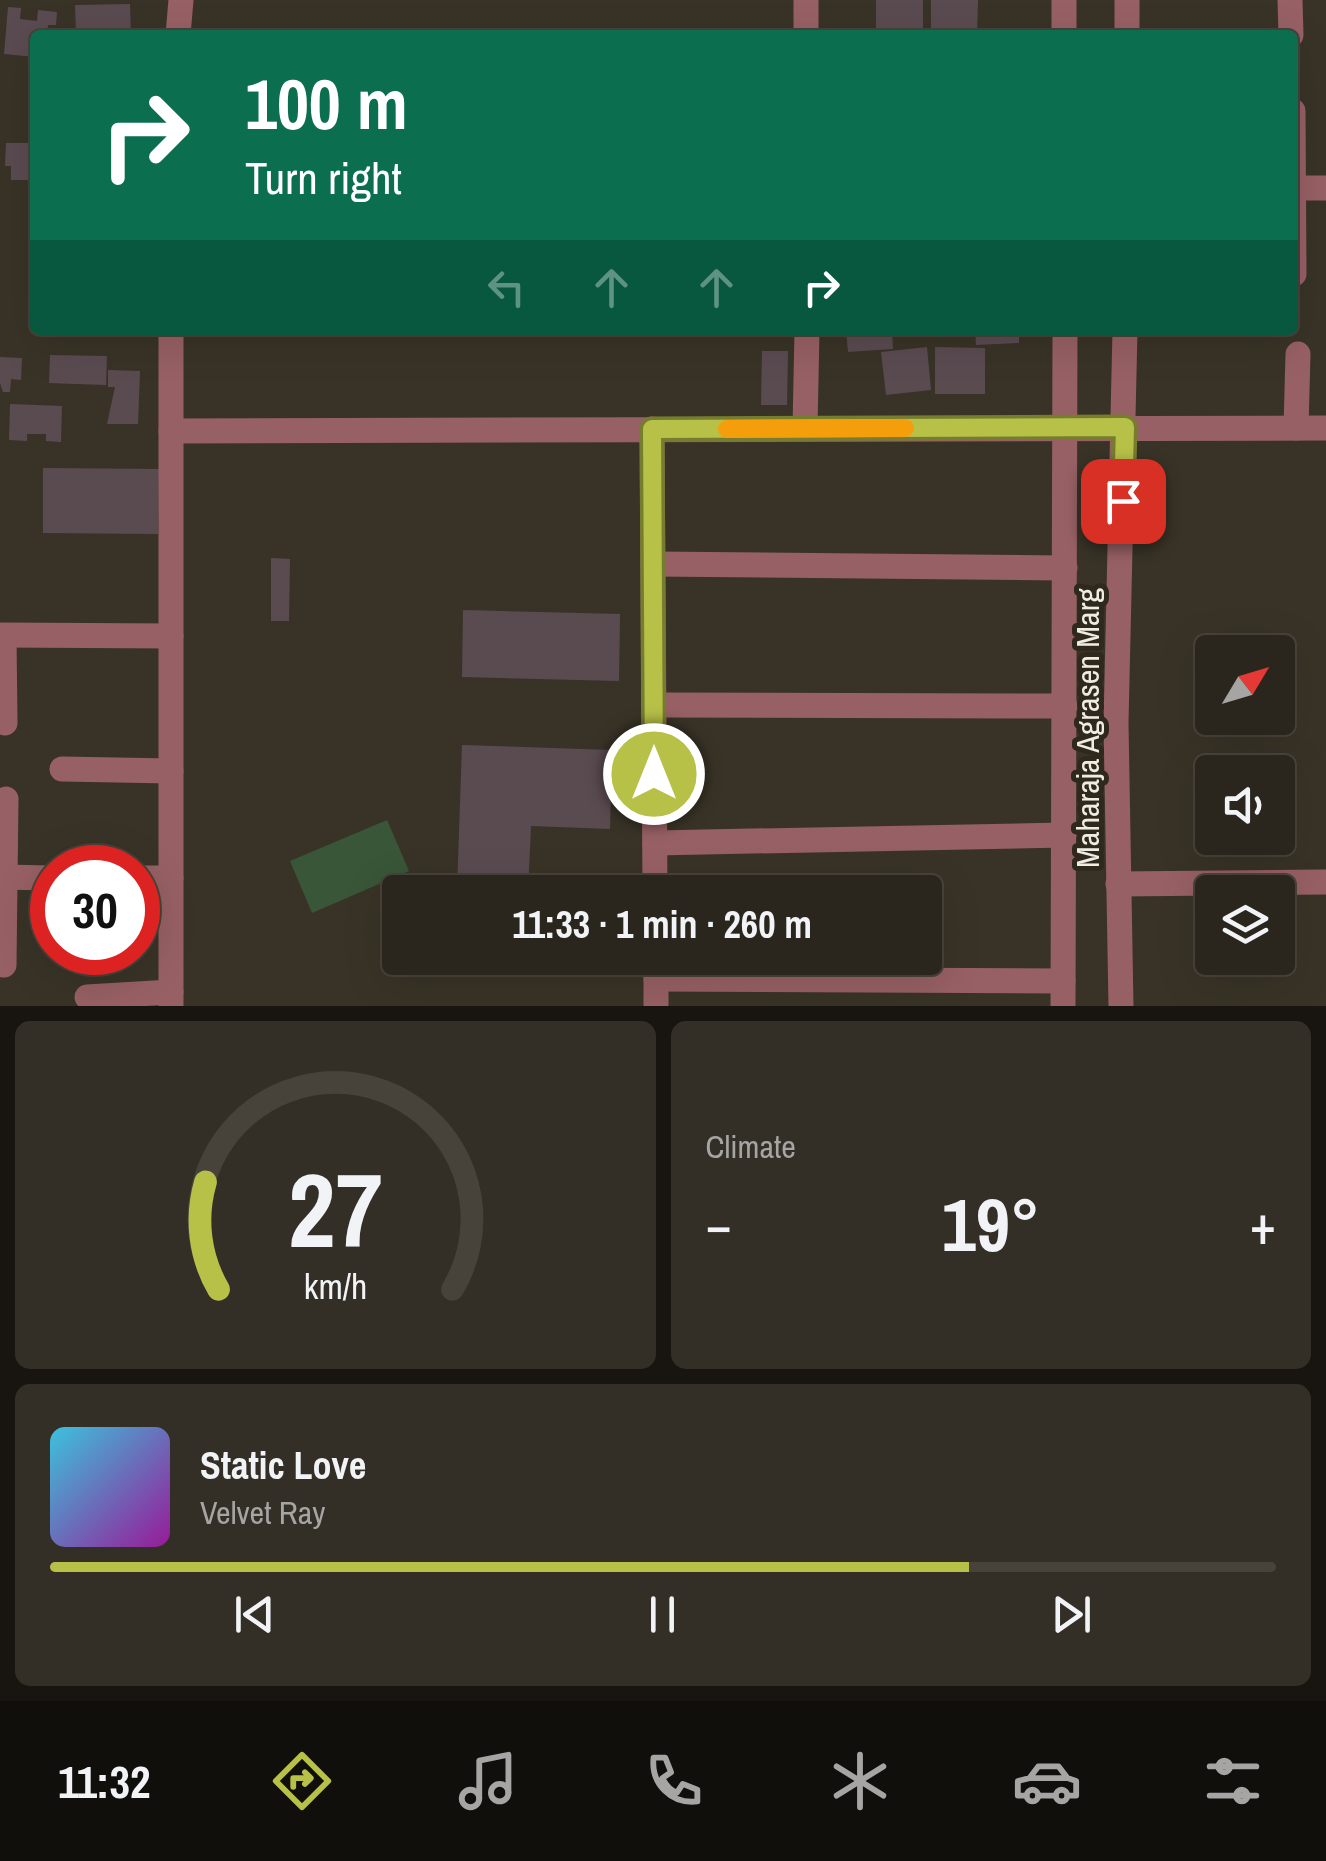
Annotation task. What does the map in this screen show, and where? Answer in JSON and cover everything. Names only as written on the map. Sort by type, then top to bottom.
[{"type":"street","points":[[178,30],[181,0]]},
{"type":"street","points":[[806,0],[806,30]]},
{"type":"street","points":[[1064,0],[1064,30]]},
{"type":"street","points":[[1127,30],[1128,0]]},
{"type":"street","points":[[1290,0],[1291,30]]},
{"type":"street","points":[[1298,188],[1326,188]]},
{"type":"street","points":[[87,997],[172,999],[171,335]]},
{"type":"street","points":[[807,335],[805,428],[809,428]]},
{"type":"street","name":"Maharaja Agrasen Marg","points":[[1064,994],[1065,335]]},
{"type":"street","name":"Maharaja Agrasen Marg","points":[[1121,1006],[1116,723],[1125,335]]},
{"type":"street","points":[[1296,428],[1298,354]]},
{"type":"street","points":[[171,431],[1326,428]]},
{"type":"street","points":[[652,429],[656,875]]},
{"type":"street","points":[[653,564],[1065,568]]},
{"type":"street","points":[[6,723],[2,636],[171,636]]},
{"type":"street","points":[[654,705],[1065,706]]},
{"type":"street","points":[[62,768],[171,771]]},
{"type":"street","points":[[4,965],[2,878],[6,799]]},
{"type":"street","points":[[655,843],[1064,835]]},
{"type":"street","points":[[2,878],[30,878]]},
{"type":"street","points":[[160,878],[171,878]]},
{"type":"street","points":[[1118,884],[1326,882]]},
{"type":"street","points":[[656,975],[656,1006]]},
{"type":"street","points":[[766,975],[1064,994]]},
{"type":"green space","points":[[387,820],[409,871],[382,875],[382,883],[312,913],[290,861]]},
{"type":"building","points":[[876,0],[923,0],[923,30],[876,30]]},
{"type":"building","points":[[931,0],[978,0],[977,30],[931,30]]},
{"type":"building","points":[[130,4],[131,30],[76,30],[75,5]]},
{"type":"building","points":[[8,7],[21,8],[20,19],[37,21],[38,10],[57,12],[56,25],[48,25],[48,30],[30,30],[30,57],[4,54]]},
{"type":"building","points":[[6,143],[30,143],[30,180],[11,180],[11,166],[5,166]]},
{"type":"building","points":[[846,335],[892,335],[893,349],[848,352]]},
{"type":"building","points":[[975,335],[1019,335],[1019,343],[976,345]]},
{"type":"building","points":[[927,347],[931,390],[886,395],[881,352]]},
{"type":"building","points":[[935,347],[985,348],[985,394],[935,394]]},
{"type":"building","points":[[762,351],[788,351],[787,405],[761,405]]},
{"type":"building","points":[[50,355],[107,356],[106,385],[49,383]]},
{"type":"building","points":[[0,357],[22,358],[21,380],[11,379],[10,392],[3,392],[0,383]]},
{"type":"building","points":[[108,370],[140,371],[138,424],[107,424],[115,387],[108,387]]},
{"type":"building","points":[[10,404],[62,406],[61,442],[46,441],[46,434],[27,434],[27,441],[9,440]]},
{"type":"building","points":[[43,468],[159,469],[158,534],[43,533]]},
{"type":"building","points":[[271,558],[290,559],[289,621],[271,621]]},
{"type":"building","points":[[463,610],[620,614],[619,681],[462,677]]},
{"type":"building","points":[[462,745],[612,750],[610,829],[531,826],[529,875],[458,875]]},
{"type":"slow traffic","points":[[727,429],[905,428]]},
{"type":"route","points":[[654,774],[652,429],[1125,427],[1123,501]]}]
